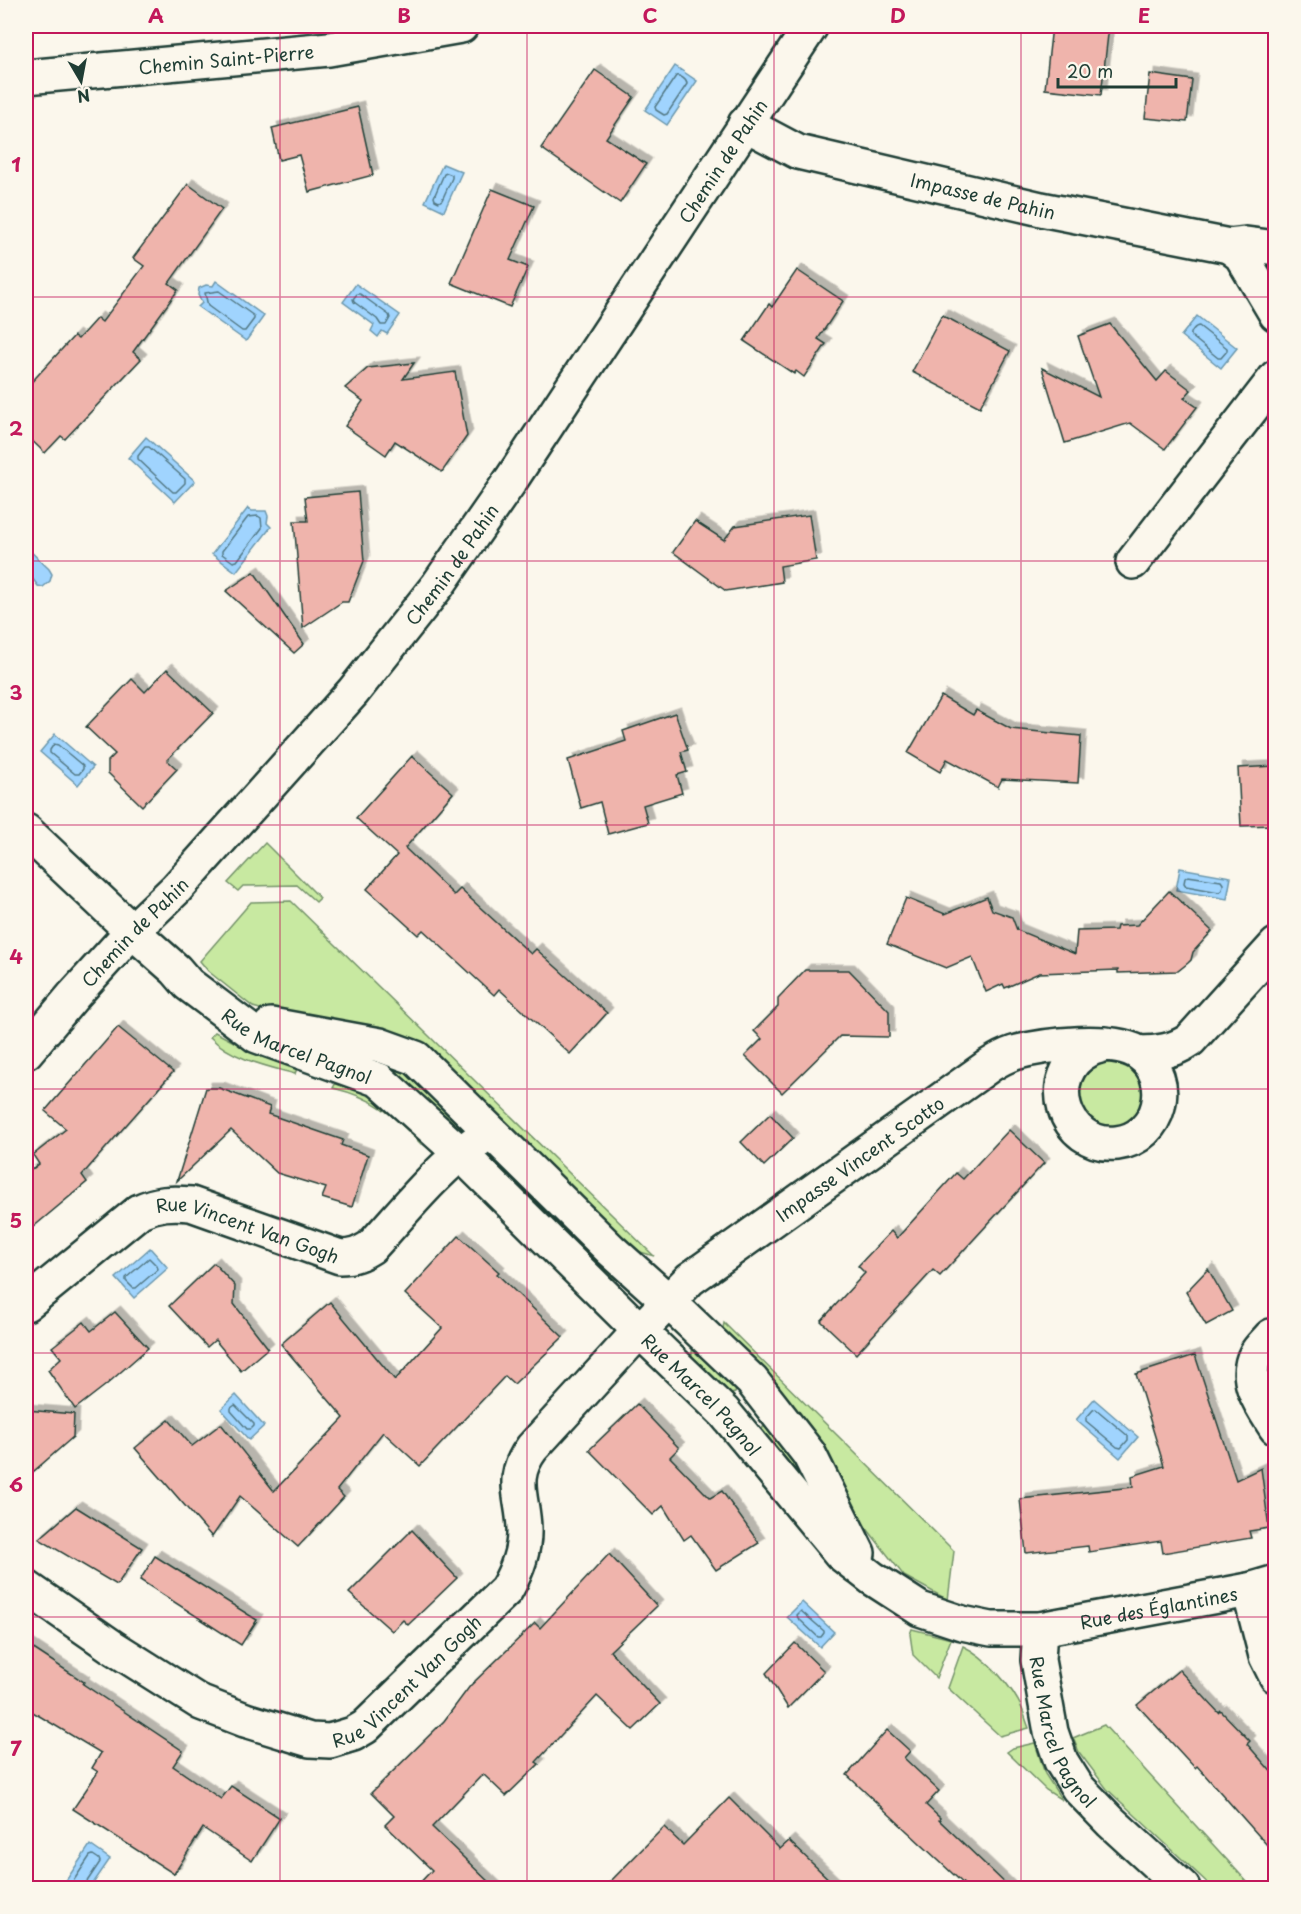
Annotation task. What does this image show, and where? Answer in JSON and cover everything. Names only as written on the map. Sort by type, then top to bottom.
[{"type":"street","name":"Chemin Saint-Pierre","points":[[26,77],[329,50],[461,26]]},
{"type":"street","name":"Chemin de Pahin","points":[[26,1052],[74,995],[176,888],[353,692],[438,585],[511,480],[811,26]]},
{"type":"street","name":"Impasse de Pahin","points":[[745,124],[798,152],[1041,209],[1229,246],[1246,244],[1275,248]]},
{"type":"street","points":[[1229,246],[1241,255],[1275,314]]},
{"type":"street","points":[[1133,562],[1275,377]]},
{"type":"street","name":"Rue Marcel Pagnol","points":[[26,831],[132,932],[176,970],[188,984],[231,1018],[257,1036],[379,1080],[460,1153],[724,1412],[841,1554],[872,1578],[920,1609],[962,1623],[991,1629],[1040,1629],[1038,1660],[1051,1732],[1061,1761],[1078,1788],[1111,1822],[1183,1888]]},
{"type":"street","name":"Impasse Vincent Scotto","points":[[640,1331],[690,1279],[996,1061],[1038,1048],[1082,1044],[1123,1045],[1139,1053],[1160,1052],[1176,1048],[1190,1040],[1275,945]]},
{"type":"street","points":[[231,1018],[380,1045],[416,1058],[611,1250],[668,1300],[752,1381],[809,1454],[850,1541],[872,1578]]},
{"type":"street","points":[[1106,1044],[1089,1049],[1076,1059],[1066,1074],[1062,1090],[1063,1107],[1071,1122],[1083,1135],[1099,1142],[1116,1143],[1133,1138],[1147,1128],[1156,1114],[1161,1097],[1159,1080],[1152,1064],[1139,1053]]},
{"type":"street","name":"Rue Vincent Van Gogh","points":[[26,1304],[140,1211],[153,1205],[169,1202],[191,1204],[340,1257],[361,1254],[371,1247],[460,1153],[490,1132]]},
{"type":"street","name":"Rue Vincent Van Gogh","points":[[26,1587],[114,1648],[201,1703],[302,1739],[330,1741],[353,1734],[365,1726],[506,1590],[518,1569],[523,1548],[524,1527],[518,1485],[519,1472],[524,1459],[640,1331]]},
{"type":"street","points":[[1270,1336],[1255,1355],[1250,1377],[1257,1398],[1275,1428]]},
{"type":"street","points":[[1262,1586],[1266,1656],[1275,1676]]},
{"type":"street","name":"Rue des Églantines","points":[[1040,1629],[1262,1586]]},
{"type":"green space","points":[[265,843],[320,898],[316,902],[297,885],[243,886],[238,891],[228,883]]},
{"type":"green space","points":[[291,901],[654,1256],[637,1251],[439,1060],[253,1007],[208,971],[200,961],[251,902]]},
{"type":"green space","points":[[215,1032],[251,1051],[298,1065],[295,1074],[250,1061],[228,1051],[210,1037]]},
{"type":"green space","points":[[355,1052],[402,1065],[463,1126],[457,1129]]},
{"type":"green space","points":[[1106,1062],[1118,1062],[1135,1071],[1142,1082],[1144,1094],[1142,1106],[1135,1117],[1118,1126],[1106,1126],[1094,1121],[1085,1112],[1080,1100],[1080,1088],[1085,1076],[1094,1067]]},
{"type":"green space","points":[[338,1079],[369,1090],[421,1138],[421,1144],[382,1108],[348,1092],[333,1088]]},
{"type":"green space","points":[[497,1157],[619,1277],[609,1280],[493,1165],[493,1160]]},
{"type":"green space","points":[[724,1323],[954,1551],[948,1600],[904,1576],[861,1521],[797,1411],[722,1333]]},
{"type":"green space","points":[[701,1346],[738,1383],[735,1393],[726,1395],[692,1360],[692,1351]]},
{"type":"green space","points":[[775,1424],[822,1509],[759,1440],[763,1427]]},
{"type":"green space","points":[[912,1629],[951,1639],[936,1678],[913,1655],[910,1634]]},
{"type":"green space","points":[[963,1646],[980,1657],[1006,1683],[1019,1702],[1029,1728],[1000,1736],[948,1688]]},
{"type":"green space","points":[[1104,1725],[1248,1883],[1242,1888],[1213,1888],[1107,1789],[1079,1752],[1073,1738]]},
{"type":"green space","points":[[1035,1743],[1045,1774],[1062,1800],[1046,1790],[1007,1752],[1013,1748]]},
{"type":"water","points":[[675,66],[697,81],[667,125],[645,110]]},
{"type":"water","points":[[443,164],[462,172],[444,211],[425,202]]},
{"type":"water","points":[[216,281],[264,316],[246,341],[198,307],[202,303],[198,295],[199,288],[206,285],[213,286]]},
{"type":"water","points":[[356,284],[400,315],[387,334],[382,331],[378,337],[371,331],[374,325],[343,302]]},
{"type":"water","points":[[1197,316],[1237,348],[1221,368],[1181,336]]},
{"type":"water","points":[[146,437],[195,481],[175,502],[128,458]]},
{"type":"water","points":[[248,508],[252,511],[266,511],[267,523],[271,527],[236,572],[212,554]]},
{"type":"water","points":[[26,547],[52,574],[50,581],[43,587],[38,586],[26,570]]},
{"type":"water","points":[[55,734],[93,767],[78,785],[40,752]]},
{"type":"water","points":[[1180,868],[1231,877],[1227,899],[1176,890]]},
{"type":"water","points":[[150,1248],[168,1268],[134,1298],[116,1278]]},
{"type":"water","points":[[236,1395],[264,1426],[249,1440],[221,1409]]},
{"type":"water","points":[[1094,1399],[1138,1437],[1120,1458],[1076,1420]]},
{"type":"water","points":[[802,1602],[834,1632],[820,1647],[787,1617]]},
{"type":"water","points":[[90,1845],[110,1859],[90,1888],[66,1888],[63,1885]]},
{"type":"building","points":[[1052,26],[1109,26],[1101,95],[1045,89]]},
{"type":"building","points":[[595,70],[634,97],[606,138],[646,164],[620,203],[541,148]]},
{"type":"building","points":[[1150,74],[1192,80],[1187,122],[1145,118]]},
{"type":"building","points":[[358,107],[373,175],[309,192],[299,155],[279,160],[272,128]]},
{"type":"building","points":[[188,184],[222,209],[169,283],[178,290],[133,352],[141,359],[65,439],[61,436],[45,453],[26,435],[26,388],[74,336],[78,339],[97,318],[102,322],[144,266],[133,258]]},
{"type":"building","points":[[492,189],[534,206],[510,260],[528,267],[510,307],[451,283]]},
{"type":"building","points":[[797,270],[843,301],[818,339],[826,344],[804,377],[796,371],[794,374],[744,341],[769,304],[772,307]]},
{"type":"building","points":[[942,315],[1010,351],[980,407],[912,372]]},
{"type":"building","points":[[1110,324],[1157,381],[1166,371],[1191,390],[1184,398],[1197,407],[1165,449],[1130,423],[1065,443],[1042,368],[1099,397],[1078,336]]},
{"type":"building","points":[[414,363],[403,379],[455,372],[467,436],[442,472],[395,441],[386,455],[345,426],[363,401],[345,388],[368,368]]},
{"type":"building","points":[[358,492],[364,561],[348,602],[342,602],[303,628],[294,521],[308,521],[305,497]]},
{"type":"building","points":[[809,515],[816,560],[780,566],[782,582],[726,591],[673,552],[695,521],[724,540],[735,526]]},
{"type":"building","points":[[254,572],[304,644],[294,653],[226,591]]},
{"type":"building","points":[[167,669],[213,713],[167,760],[177,769],[142,806],[108,773],[108,761],[115,754],[86,727],[132,679],[145,692]]},
{"type":"building","points":[[941,696],[973,715],[976,710],[1011,729],[1081,736],[1078,783],[1002,779],[998,787],[947,759],[940,772],[908,753]]},
{"type":"building","points":[[675,713],[688,750],[681,752],[687,772],[677,775],[682,793],[643,805],[648,823],[608,834],[600,802],[581,808],[568,760],[626,741],[623,731]]},
{"type":"building","points":[[412,756],[453,793],[405,848],[454,895],[460,889],[531,954],[536,949],[607,1013],[570,1054],[499,989],[494,995],[423,930],[418,935],[367,889],[397,855],[356,818]]},
{"type":"building","points":[[1275,766],[1275,825],[1241,826],[1238,768]]},
{"type":"building","points":[[1169,891],[1212,931],[1193,952],[1191,960],[1178,971],[1118,973],[1118,970],[1039,973],[1005,988],[1003,984],[986,992],[972,957],[946,968],[887,944],[906,898],[945,914],[987,897],[992,910],[1012,917],[1017,930],[1075,954],[1077,931],[1116,930],[1117,926],[1137,925]]},
{"type":"building","points":[[805,970],[849,970],[889,1011],[889,1037],[840,1036],[782,1093],[745,1056],[762,1039],[754,1031],[778,1007],[778,998]]},
{"type":"building","points":[[118,1027],[173,1072],[82,1175],[87,1182],[26,1233],[26,1174],[39,1164],[33,1155],[66,1129],[45,1111]]},
{"type":"building","points":[[206,1088],[219,1088],[270,1107],[268,1114],[343,1140],[341,1145],[368,1155],[352,1207],[322,1198],[326,1188],[277,1173],[231,1130],[177,1181]]},
{"type":"building","points":[[770,1114],[793,1138],[764,1166],[741,1142]]},
{"type":"building","points":[[1009,1130],[1044,1163],[940,1276],[933,1270],[856,1354],[821,1321],[865,1273],[858,1266],[891,1231],[897,1238],[956,1173],[963,1179]]},
{"type":"building","points":[[459,1236],[499,1272],[497,1274],[563,1337],[514,1384],[505,1376],[420,1466],[383,1432],[337,1490],[344,1497],[298,1547],[240,1496],[212,1537],[135,1448],[169,1420],[192,1446],[221,1424],[274,1491],[344,1418],[281,1344],[330,1302],[395,1380],[442,1328],[405,1294]]},
{"type":"building","points":[[214,1263],[235,1286],[234,1304],[268,1348],[241,1371],[215,1340],[207,1347],[169,1306]]},
{"type":"building","points":[[1208,1269],[1232,1311],[1206,1325],[1186,1292]]},
{"type":"building","points":[[115,1312],[148,1348],[75,1409],[48,1370],[61,1358],[52,1347],[84,1322],[91,1331]]},
{"type":"building","points":[[1195,1355],[1236,1480],[1261,1468],[1269,1528],[1249,1531],[1251,1538],[1163,1553],[1161,1541],[1089,1552],[1088,1546],[1026,1553],[1020,1499],[1133,1487],[1132,1476],[1164,1466],[1136,1374]]},
{"type":"building","points":[[637,1404],[679,1448],[670,1457],[710,1498],[722,1491],[759,1543],[716,1570],[691,1535],[684,1540],[663,1506],[653,1515],[589,1450]]},
{"type":"building","points":[[26,1410],[74,1414],[73,1437],[26,1478]]},
{"type":"building","points":[[76,1507],[142,1548],[117,1585],[39,1539]]},
{"type":"building","points":[[412,1530],[457,1578],[408,1625],[403,1620],[392,1631],[349,1593]]},
{"type":"building","points":[[609,1554],[657,1606],[610,1651],[660,1704],[633,1730],[597,1696],[536,1762],[539,1764],[506,1796],[483,1774],[432,1827],[495,1888],[415,1888],[432,1870],[385,1825],[394,1816],[371,1793],[444,1721],[470,1686],[535,1623],[540,1628]]},
{"type":"building","points":[[155,1556],[257,1620],[241,1645],[140,1580]]},
{"type":"building","points":[[795,1643],[824,1671],[788,1708],[766,1673]]},
{"type":"building","points":[[26,1644],[183,1751],[173,1766],[221,1799],[231,1786],[280,1818],[252,1861],[203,1828],[174,1874],[73,1809],[98,1772],[92,1768],[101,1753],[26,1708]]},
{"type":"building","points":[[1179,1670],[1219,1713],[1221,1711],[1250,1741],[1247,1744],[1275,1776],[1275,1854],[1197,1766],[1195,1768],[1137,1705]]},
{"type":"building","points":[[887,1730],[910,1751],[904,1758],[939,1791],[926,1805],[1010,1888],[968,1888],[847,1775]]},
{"type":"building","points":[[729,1798],[780,1849],[789,1841],[838,1888],[604,1888],[664,1827],[683,1845]]}]
